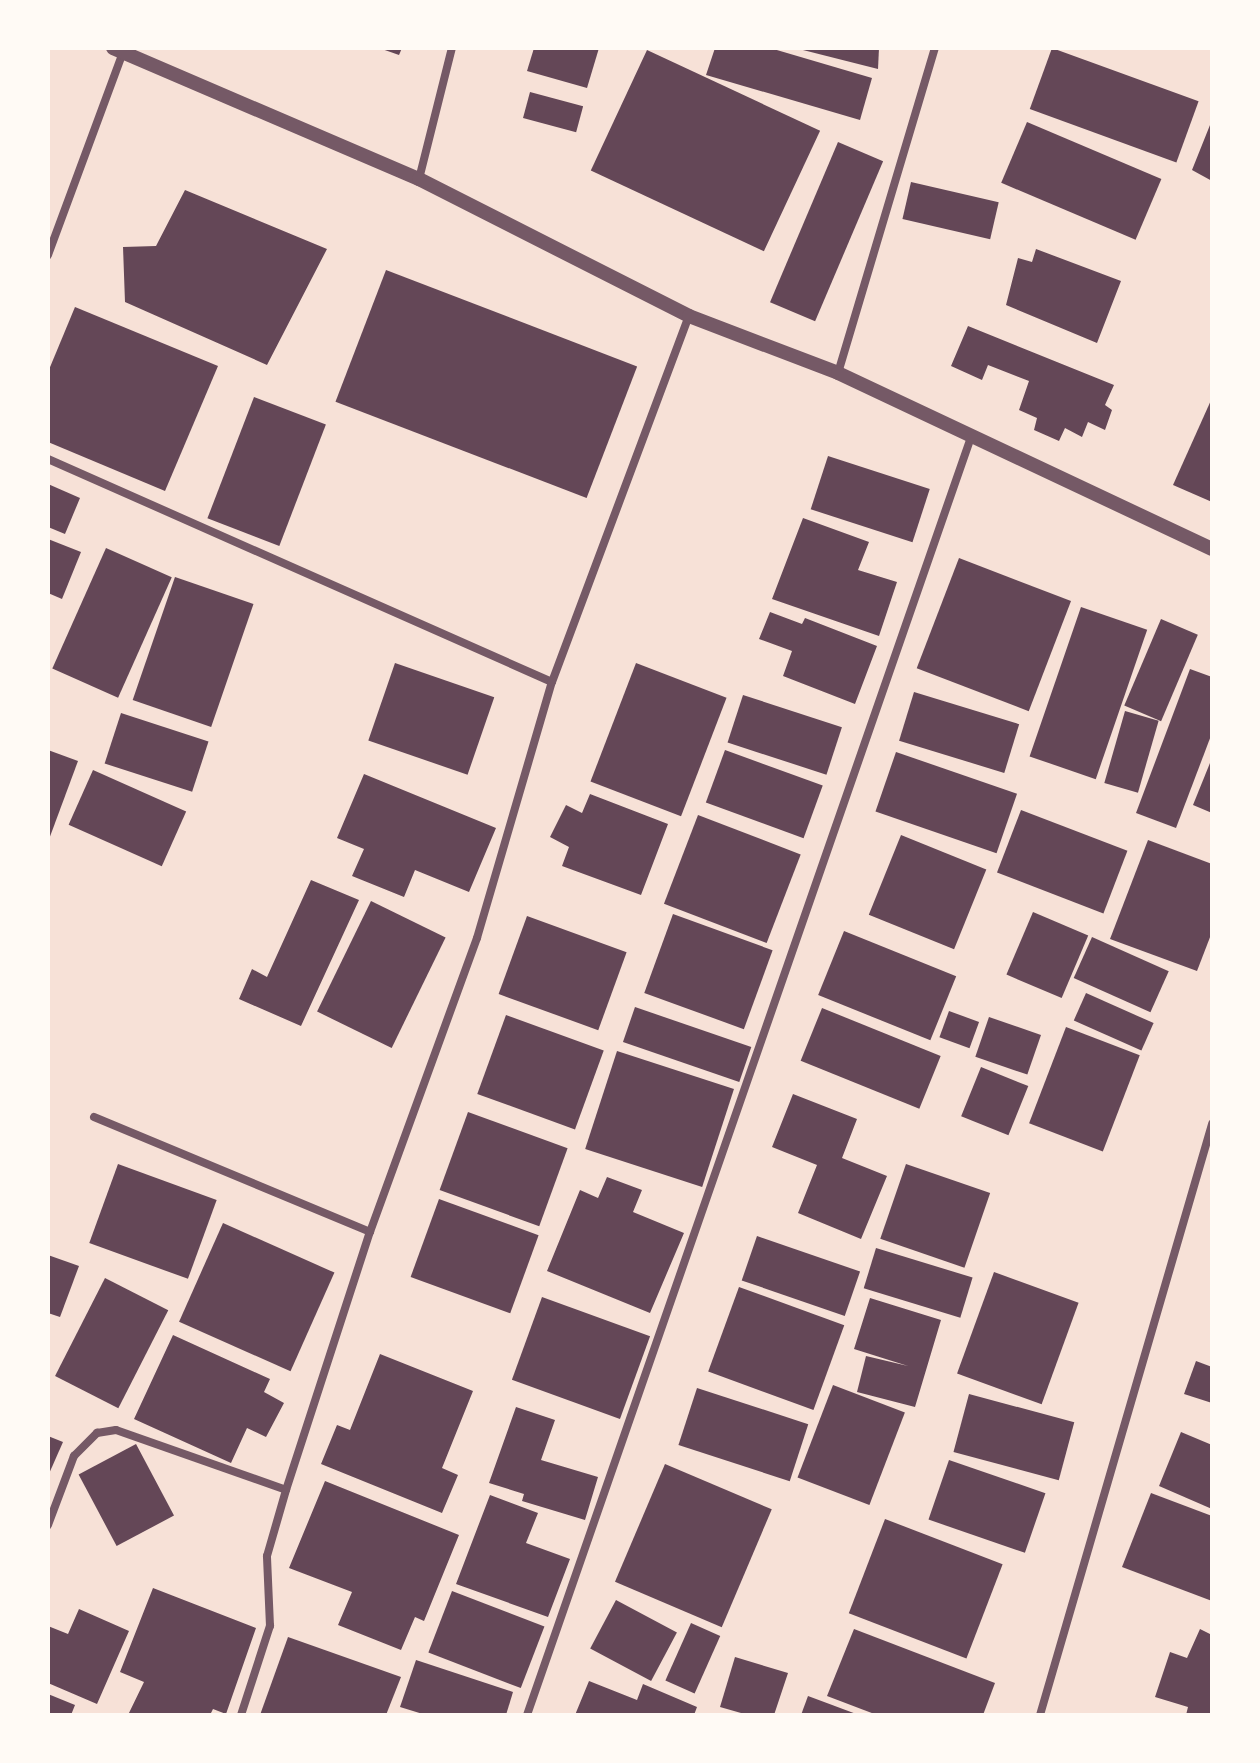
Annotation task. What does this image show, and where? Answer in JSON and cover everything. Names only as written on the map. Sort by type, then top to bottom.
[{"type":"street","points":[[419,179],[452,48]]},
{"type":"street","points":[[838,373],[935,48]]},
{"type":"street","points":[[48,255],[120,50],[419,179],[689,316],[838,373],[1212,549]]},
{"type":"street","points":[[241,1715],[270,1626],[267,1556],[286,1490],[370,1232],[477,938],[552,682],[689,316]]},
{"type":"street","points":[[527,1715],[971,437]]},
{"type":"street","points":[[48,459],[552,682]]},
{"type":"street","points":[[94,1117],[370,1232]]},
{"type":"street","points":[[1040,1715],[1212,1124]]},
{"type":"street","points":[[48,1525],[74,1456],[84,1442],[106,1431],[116,1430],[286,1490]]},
{"type":"building","points":[[379,48],[402,48],[399,55]]},
{"type":"building","points":[[534,48],[599,48],[587,88],[527,71]]},
{"type":"building","points":[[715,48],[770,48],[872,78],[860,120],[706,75]]},
{"type":"building","points":[[879,48],[878,69],[799,49]]},
{"type":"building","points":[[1052,48],[1199,101],[1176,162],[1030,109]]},
{"type":"building","points":[[647,50],[820,131],[764,251],[591,171]]},
{"type":"building","points":[[530,92],[583,106],[576,132],[523,118]]},
{"type":"building","points":[[1212,120],[1212,181],[1192,170]]},
{"type":"building","points":[[1027,122],[1161,179],[1136,240],[1001,183]]},
{"type":"building","points":[[838,142],[883,161],[815,321],[770,302]]},
{"type":"building","points":[[911,182],[999,202],[990,239],[902,219]]},
{"type":"building","points":[[185,190],[327,249],[267,365],[125,302],[123,247],[156,246]]},
{"type":"building","points":[[1036,249],[1121,281],[1097,343],[1006,305],[1018,258],[1032,262]]},
{"type":"building","points":[[386,270],[637,366],[587,498],[335,402]]},
{"type":"building","points":[[75,307],[218,366],[165,491],[48,442],[48,372]]},
{"type":"building","points":[[968,326],[1114,385],[1105,405],[1112,410],[1105,430],[1088,422],[1082,437],[1065,428],[1059,441],[1034,430],[1037,418],[1019,410],[1029,381],[988,365],[982,380],[951,366]]},
{"type":"building","points":[[254,397],[326,425],[279,546],[207,518]]},
{"type":"building","points":[[1212,398],[1212,502],[1173,485]]},
{"type":"building","points":[[828,456],[930,489],[912,542],[811,509]]},
{"type":"building","points":[[48,484],[80,498],[65,534],[48,527]]},
{"type":"building","points":[[803,518],[869,542],[858,570],[897,582],[879,636],[772,599]]},
{"type":"building","points":[[48,539],[81,552],[62,599],[48,593]]},
{"type":"building","points":[[106,548],[172,577],[118,698],[52,669]]},
{"type":"building","points":[[959,558],[1071,601],[1029,711],[917,668]]},
{"type":"building","points":[[175,577],[253,604],[211,727],[133,700]]},
{"type":"building","points":[[1081,607],[1147,630],[1096,779],[1030,756]]},
{"type":"building","points":[[770,612],[802,624],[805,618],[877,646],[855,704],[783,676],[792,651],[759,639]]},
{"type":"building","points":[[1161,619],[1198,635],[1161,721],[1124,706]]},
{"type":"building","points":[[395,663],[494,697],[468,775],[368,741]]},
{"type":"building","points":[[636,663],[727,698],[681,816],[590,782]]},
{"type":"building","points":[[1190,669],[1212,677],[1212,733],[1176,828],[1136,813]]},
{"type":"building","points":[[914,692],[1019,724],[1004,773],[899,741]]},
{"type":"building","points":[[743,695],[842,727],[826,775],[728,743]]},
{"type":"building","points":[[1125,711],[1159,721],[1138,793],[1104,783]]},
{"type":"building","points":[[121,713],[208,741],[192,792],[105,763]]},
{"type":"building","points":[[48,750],[78,761],[48,842]]},
{"type":"building","points":[[725,750],[823,786],[804,838],[706,803]]},
{"type":"building","points":[[896,752],[1017,794],[997,853],[875,812]]},
{"type":"building","points":[[1212,758],[1212,813],[1193,805]]},
{"type":"building","points":[[93,770],[186,811],[162,866],[69,825]]},
{"type":"building","points":[[364,774],[496,828],[469,892],[415,870],[404,897],[352,876],[364,849],[337,838]]},
{"type":"building","points":[[590,794],[668,824],[641,895],[562,866],[569,847],[550,837],[566,805],[582,813]]},
{"type":"building","points":[[1021,810],[1127,851],[1103,913],[997,873]]},
{"type":"building","points":[[698,815],[801,854],[767,943],[664,904]]},
{"type":"building","points":[[901,835],[986,869],[954,949],[869,915]]},
{"type":"building","points":[[1148,840],[1212,864],[1212,932],[1197,971],[1110,939]]},
{"type":"building","points":[[311,880],[359,900],[301,1026],[239,999],[252,969],[267,977]]},
{"type":"building","points":[[371,901],[446,937],[392,1048],[317,1012]]},
{"type":"building","points":[[1033,912],[1088,935],[1062,998],[1006,975]]},
{"type":"building","points":[[673,914],[773,950],[744,1029],[644,993]]},
{"type":"building","points":[[527,916],[627,952],[598,1030],[499,994]]},
{"type":"building","points":[[844,931],[956,976],[930,1040],[818,995]]},
{"type":"building","points":[[1092,937],[1169,971],[1150,1012],[1074,978]]},
{"type":"building","points":[[1086,993],[1154,1023],[1141,1051],[1074,1020]]},
{"type":"building","points":[[635,1007],[751,1047],[739,1082],[623,1042]]},
{"type":"building","points":[[822,1008],[941,1056],[919,1109],[801,1061]]},
{"type":"building","points":[[949,1011],[979,1022],[969,1048],[939,1037]]},
{"type":"building","points":[[506,1015],[604,1051],[575,1130],[477,1094]]},
{"type":"building","points":[[989,1017],[1041,1035],[1027,1075],[975,1057]]},
{"type":"building","points":[[1066,1027],[1140,1055],[1103,1151],[1029,1123]]},
{"type":"building","points":[[617,1051],[734,1089],[702,1187],[585,1149]]},
{"type":"building","points":[[981,1067],[1028,1086],[1008,1135],[961,1116]]},
{"type":"building","points":[[793,1094],[857,1119],[842,1158],[887,1176],[861,1239],[798,1213],[817,1165],[772,1147]]},
{"type":"building","points":[[468,1112],[568,1148],[539,1226],[440,1190]]},
{"type":"building","points":[[118,1164],[217,1200],[188,1279],[89,1243]]},
{"type":"building","points":[[906,1164],[990,1193],[964,1268],[880,1239]]},
{"type":"building","points":[[607,1177],[642,1190],[633,1212],[684,1233],[650,1313],[547,1271],[580,1190],[598,1198]]},
{"type":"building","points":[[439,1199],[539,1235],[510,1313],[411,1277]]},
{"type":"building","points":[[223,1223],[334,1273],[291,1371],[179,1322]]},
{"type":"building","points":[[757,1236],[860,1271],[845,1316],[742,1280]]},
{"type":"building","points":[[876,1248],[973,1278],[960,1318],[864,1288]]},
{"type":"building","points":[[48,1255],[79,1266],[60,1317],[48,1313]]},
{"type":"building","points":[[994,1272],[1079,1303],[1042,1404],[957,1373]]},
{"type":"building","points":[[105,1278],[168,1310],[118,1408],[55,1376]]},
{"type":"building","points":[[739,1287],[844,1325],[813,1410],[708,1372]]},
{"type":"building","points":[[542,1297],[650,1336],[620,1419],[512,1380]]},
{"type":"building","points":[[870,1298],[941,1320],[915,1407],[857,1392],[866,1356],[908,1366],[854,1349]]},
{"type":"building","points":[[173,1335],[270,1379],[264,1392],[284,1403],[266,1437],[247,1428],[231,1463],[134,1419]]},
{"type":"building","points":[[380,1354],[473,1391],[442,1468],[458,1475],[442,1513],[321,1464],[337,1425],[350,1430]]},
{"type":"building","points":[[1196,1361],[1212,1367],[1212,1403],[1184,1394]]},
{"type":"building","points":[[833,1385],[905,1413],[869,1505],[798,1477]]},
{"type":"building","points":[[697,1388],[808,1424],[790,1481],[678,1445]]},
{"type":"building","points":[[969,1394],[1074,1422],[1059,1480],[953,1452]]},
{"type":"building","points":[[516,1407],[555,1420],[541,1460],[598,1477],[585,1520],[522,1501],[524,1494],[489,1483]]},
{"type":"building","points":[[1181,1432],[1212,1445],[1212,1509],[1159,1486]]},
{"type":"building","points":[[48,1436],[63,1442],[48,1476]]},
{"type":"building","points":[[136,1444],[174,1516],[117,1546],[79,1475]]},
{"type":"building","points":[[949,1460],[1045,1493],[1025,1553],[928,1520]]},
{"type":"building","points":[[665,1464],[772,1509],[722,1627],[615,1582]]},
{"type":"building","points":[[325,1481],[459,1535],[424,1621],[415,1617],[401,1650],[338,1625],[352,1592],[289,1568]]},
{"type":"building","points":[[1151,1493],[1212,1516],[1212,1601],[1122,1567]]},
{"type":"building","points":[[490,1495],[538,1513],[526,1543],[570,1559],[548,1617],[456,1584]]},
{"type":"building","points":[[885,1519],[1003,1564],[966,1658],[849,1613]]},
{"type":"building","points":[[153,1588],[256,1628],[226,1714],[213,1709],[210,1715],[128,1715],[144,1682],[120,1672]]},
{"type":"building","points":[[452,1591],[544,1626],[521,1688],[428,1653]]},
{"type":"building","points":[[616,1600],[677,1632],[651,1681],[590,1649]]},
{"type":"building","points":[[79,1609],[129,1631],[97,1704],[48,1683],[48,1626],[68,1634]]},
{"type":"building","points":[[691,1623],[720,1636],[695,1694],[665,1681]]},
{"type":"building","points":[[854,1629],[995,1683],[983,1715],[877,1715],[827,1696]]},
{"type":"building","points":[[1200,1629],[1212,1635],[1212,1715],[1186,1715],[1188,1707],[1155,1697],[1170,1652],[1187,1658]]},
{"type":"building","points":[[288,1637],[401,1677],[386,1715],[260,1715]]},
{"type":"building","points":[[735,1657],[788,1673],[774,1715],[748,1715],[720,1707]]},
{"type":"building","points":[[416,1660],[513,1692],[506,1715],[426,1715],[400,1707]]},
{"type":"building","points":[[589,1681],[637,1700],[643,1684],[697,1707],[694,1715],[575,1715]]},
{"type":"building","points":[[48,1694],[75,1705],[71,1715],[48,1715]]},
{"type":"building","points":[[808,1696],[859,1715],[801,1715]]}]
